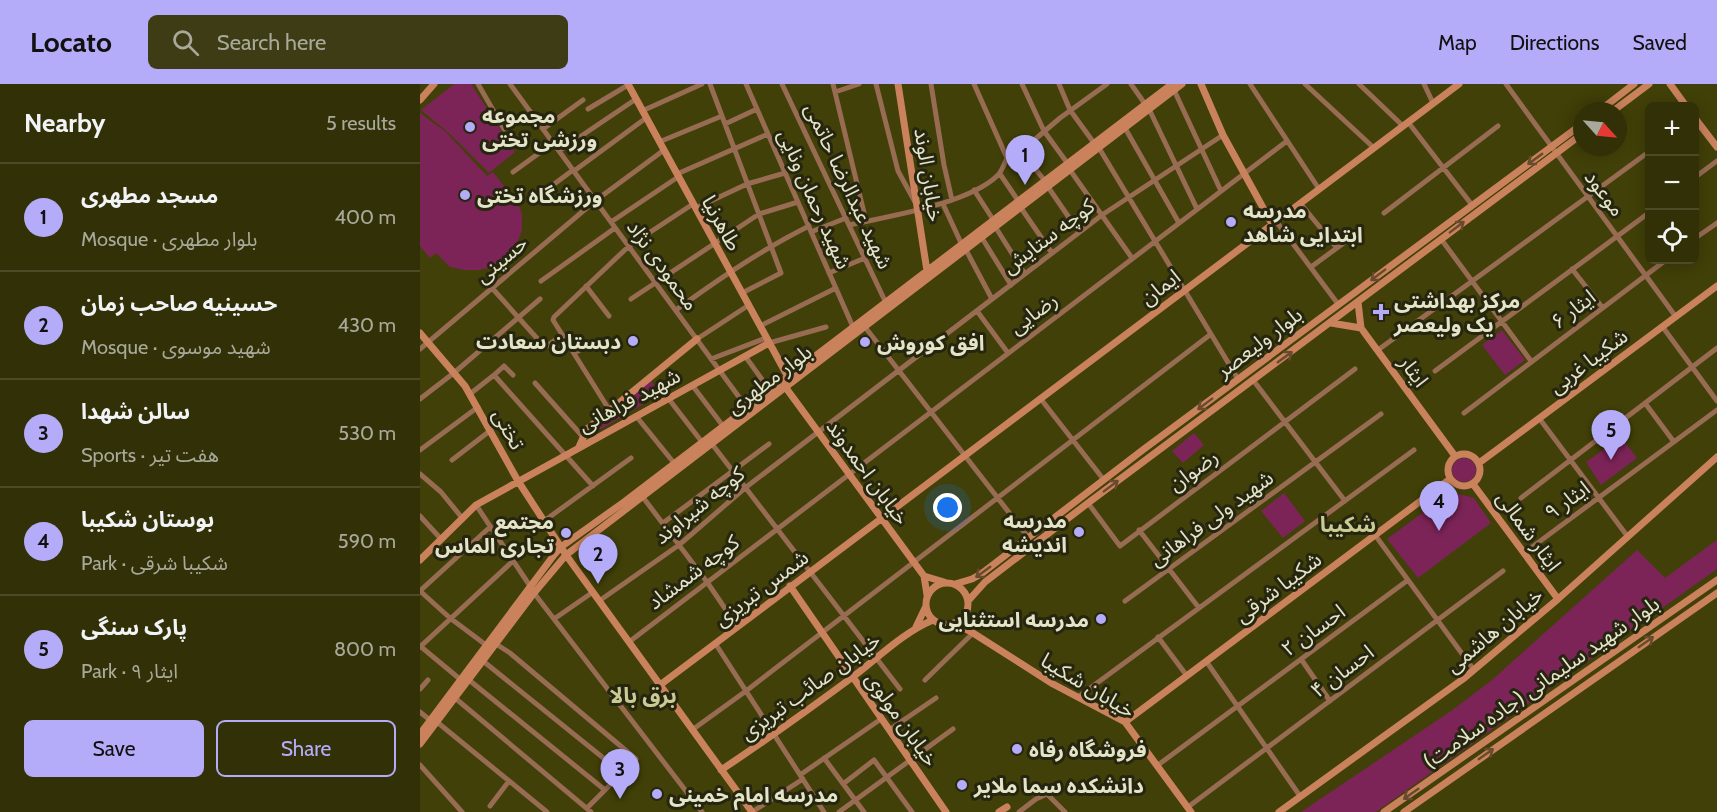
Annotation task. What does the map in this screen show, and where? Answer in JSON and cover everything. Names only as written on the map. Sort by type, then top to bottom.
[{"type":"main road","points":[[421,95],[434,84]]},
{"type":"main road","name":"طاهرنیا","points":[[628,84],[788,377]]},
{"type":"main road","name":"خیابان الوند","points":[[898,84],[927,271]]},
{"type":"main road","name":"بلوار مطهری","points":[[420,734],[455,698],[486,645],[532,590],[566,555],[786,388],[1173,87],[1182,84]]},
{"type":"main road","points":[[1201,84],[1243,174],[1274,223]]},
{"type":"main road","name":"ایمان","points":[[881,517],[1459,84]]},
{"type":"main road","points":[[1611,102],[1634,84]]},
{"type":"main road","points":[[1625,102],[1649,84]]},
{"type":"main road","points":[[1670,84],[1683,102]]},
{"type":"main road","name":"بلوار مطهری","points":[[1096,146],[1125,128],[1147,107]]},
{"type":"main road","points":[[1699,123],[1717,147]]},
{"type":"main road","name":"بلوار ولیعصر","points":[[956,584],[981,574],[1338,304],[1573,131]]},
{"type":"main road","name":"بلوار ولیعصر","points":[[968,601],[985,582],[1088,503],[1573,141]]},
{"type":"main road","name":"بلوار مطهری","points":[[420,744],[433,721],[496,644],[561,547],[927,271],[982,238],[995,224]]},
{"type":"main road","name":"شکیبا غربی","points":[[1479,463],[1717,286]]},
{"type":"main road","points":[[1331,323],[1361,328],[1358,302]]},
{"type":"main road","name":"ایثار","points":[[1361,328],[1455,456]]},
{"type":"main road","name":"تختی","points":[[420,333],[455,372],[491,430],[518,481],[566,555],[752,812]]},
{"type":"main road","name":"شهید فراهانی","points":[[579,447],[587,429],[697,339]]},
{"type":"main road","name":"شهید فراهانی","points":[[579,447],[746,356],[768,340]]},
{"type":"main road","points":[[786,388],[788,377]]},
{"type":"main road","points":[[1238,379],[1253,380]]},
{"type":"main road","name":"خیابان احمدوند","points":[[786,388],[924,576]]},
{"type":"main road","points":[[420,560],[476,505],[579,447]]},
{"type":"main road","points":[[1468,454],[1479,463],[1479,476],[1473,484],[1463,487],[1453,483],[1450,479],[1448,464],[1455,456],[1468,454]]},
{"type":"main road","name":"خیابان هاشمی","points":[[1279,812],[1414,716],[1474,670],[1717,458]]},
{"type":"main road","name":"شکیبا شرقی","points":[[1125,722],[1450,479]]},
{"type":"main road","name":"ایثار شمالی","points":[[1473,484],[1558,599]]},
{"type":"main road","name":"شمس تبریزی","points":[[660,685],[881,517]]},
{"type":"main road","points":[[916,627],[926,606],[924,576],[956,584],[964,591],[968,601],[963,617],[954,623],[943,624],[933,620],[926,606]]},
{"type":"main road","name":"بلوار شهید سلیمانی (جاده سلامت)","points":[[1384,812],[1717,580]]},
{"type":"main road","points":[[927,595],[934,586],[945,582]]},
{"type":"main road","name":"خیابان مولوی","points":[[790,586],[946,812]]},
{"type":"main road","name":"بلوار شهید سلیمانی (جاده سلامت)","points":[[1404,812],[1717,593]]},
{"type":"main road","points":[[963,617],[974,633]]},
{"type":"main road","points":[[916,627],[933,620]]},
{"type":"main road","name":"خیابان شکیبا","points":[[954,623],[974,633],[1053,684],[1125,722],[1190,809]]},
{"type":"main road","name":"خیابان صائب تبریزی","points":[[721,770],[853,677],[916,627]]},
{"type":"main road","points":[[999,812],[1009,809]]},
{"type":"street","points":[[478,84],[504,129]]},
{"type":"street","name":"محمودی نژاد","points":[[510,84],[747,408]]},
{"type":"street","points":[[588,109],[628,84]]},
{"type":"street","points":[[534,199],[644,114],[702,84]]},
{"type":"street","points":[[710,84],[781,273],[742,293]]},
{"type":"street","name":"شهید رحمان ونایی","points":[[746,84],[853,327]]},
{"type":"street","name":"شهید عبدالرضا حاتمی","points":[[782,84],[886,303]]},
{"type":"street","points":[[833,84],[866,221]]},
{"type":"street","points":[[835,92],[860,84]]},
{"type":"street","points":[[876,84],[898,171],[917,206]]},
{"type":"street","points":[[931,84],[952,200]]},
{"type":"street","points":[[974,84],[1007,158]]},
{"type":"street","points":[[1023,84],[1044,131],[1132,258]]},
{"type":"street","points":[[1059,84],[1070,110],[1096,146],[1156,240],[1238,379]]},
{"type":"street","points":[[849,225],[917,206],[943,204],[974,190],[1000,174],[1007,158],[1021,151],[1070,110],[1107,84]]},
{"type":"street","points":[[1131,84],[1147,107],[1197,209]]},
{"type":"street","points":[[1250,84],[1319,189]]},
{"type":"street","points":[[1305,84],[1374,148]]},
{"type":"street","points":[[1359,84],[1405,124],[1472,206]]},
{"type":"street","points":[[1424,84],[1433,103]]},
{"type":"street","name":"موعود","points":[[1506,84],[1676,317]]},
{"type":"street","points":[[1173,87],[1221,191]]},
{"type":"street","points":[[558,150],[636,99]]},
{"type":"street","points":[[543,129],[583,100]]},
{"type":"street","points":[[725,124],[757,109]]},
{"type":"street","points":[[659,142],[722,116]]},
{"type":"street","points":[[1384,213],[1498,126]]},
{"type":"street","points":[[1125,128],[1179,223]]},
{"type":"street","points":[[541,280],[678,176],[768,134]]},
{"type":"street","name":"کوچه ستایش","points":[[898,371],[1101,215],[1223,135]]},
{"type":"street","name":"رضایی","points":[[849,474],[1287,141]]},
{"type":"street","points":[[513,172],[553,143]]},
{"type":"street","name":"حسینی","points":[[420,349],[595,201],[664,150]]},
{"type":"street","points":[[1021,151],[1047,184],[1079,232]]},
{"type":"street","points":[[1378,350],[1645,155]]},
{"type":"street","points":[[1699,175],[1717,161]]},
{"type":"street","points":[[610,411],[553,320],[554,317],[629,246],[694,206],[747,184],[785,173]]},
{"type":"street","points":[[1000,174],[1053,253]]},
{"type":"street","points":[[974,190],[1025,274]]},
{"type":"street","points":[[631,299],[759,214],[798,202]]},
{"type":"street","points":[[1300,203],[1337,248]]},
{"type":"street","points":[[943,204],[992,299]]},
{"type":"street","points":[[1435,371],[1645,216]]},
{"type":"street","points":[[676,310],[730,271],[771,246],[810,229],[846,218]]},
{"type":"street","points":[[1274,223],[1338,304]]},
{"type":"street","points":[[1699,236],[1717,223]]},
{"type":"street","points":[[1311,267],[1360,231]]},
{"type":"street","points":[[982,238],[1011,285]]},
{"type":"street","points":[[1441,239],[1531,361]]},
{"type":"street","points":[[830,273],[865,258]]},
{"type":"street","name":"ایثار ۶","points":[[1464,413],[1660,264]]},
{"type":"street","points":[[1572,269],[1602,307]]},
{"type":"street","points":[[586,286],[609,316]]},
{"type":"street","points":[[492,288],[543,345],[546,346],[562,335]]},
{"type":"street","points":[[760,326],[836,288]]},
{"type":"street","points":[[420,399],[540,299]]},
{"type":"street","points":[[697,339],[748,305]]},
{"type":"street","points":[[977,311],[1008,353]]},
{"type":"street","points":[[1662,326],[1717,401]]},
{"type":"street","points":[[711,359],[768,340],[826,327]]},
{"type":"street","points":[[865,327],[1028,537]]},
{"type":"street","points":[[692,730],[1211,334]]},
{"type":"street","points":[[574,353],[592,344]]},
{"type":"street","points":[[1521,498],[1717,348]]},
{"type":"street","points":[[746,356],[766,385]]},
{"type":"street","points":[[470,394],[504,366],[513,375]]},
{"type":"street","name":"رضوان","points":[[1088,503],[1120,546],[1355,369]]},
{"type":"street","name":"کوچه شیراوند","points":[[599,601],[679,544],[745,488],[898,371]]},
{"type":"street","points":[[494,375],[593,486]]},
{"type":"street","points":[[1253,380],[1346,501]]},
{"type":"street","points":[[535,383],[583,437]]},
{"type":"street","points":[[692,385],[723,426]]},
{"type":"street","points":[[668,398],[702,442]]},
{"type":"street","points":[[1040,398],[1104,480]]},
{"type":"street","points":[[1645,403],[1674,442]]},
{"type":"street","points":[[420,450],[478,408]]},
{"type":"street","name":"ایثار ۹","points":[[1524,553],[1717,410]]},
{"type":"street","name":"شهید ولی فراهانی","points":[[1125,602],[1381,414]]},
{"type":"street","points":[[636,416],[674,463]]},
{"type":"street","points":[[1539,418],[1628,537]]},
{"type":"street","points":[[453,460],[491,430]]},
{"type":"street","points":[[712,444],[900,689]]},
{"type":"street","points":[[663,523],[769,444]]},
{"type":"street","points":[[1078,697],[1414,450]]},
{"type":"street","points":[[544,521],[631,458]]},
{"type":"street","points":[[420,474],[441,492],[463,519]]},
{"type":"street","name":"کوچه شمشاد","points":[[629,642],[849,474]]},
{"type":"street","points":[[642,496],[737,626]]},
{"type":"street","points":[[476,505],[532,590],[702,812]]},
{"type":"street","points":[[420,516],[441,539]]},
{"type":"street","points":[[486,645],[450,618],[420,591],[490,527]]},
{"type":"street","points":[[1139,530],[1199,608]]},
{"type":"street","points":[[1375,535],[1474,670]]},
{"type":"street","points":[[513,561],[420,646],[605,790]]},
{"type":"street","name":"احسان ۴","points":[[1190,809],[1266,748],[1503,571]]},
{"type":"street","name":"احسان ۲","points":[[1158,765],[1408,580]]},
{"type":"street","points":[[554,619],[593,592]]},
{"type":"street","points":[[925,680],[974,633]]},
{"type":"street","points":[[1158,637],[1186,676]]},
{"type":"street","points":[[715,643],[824,812]]},
{"type":"street","points":[[455,698],[589,810],[636,759],[510,653],[496,644]]},
{"type":"street","points":[[1301,659],[1330,701]]},
{"type":"street","points":[[483,661],[622,773]]},
{"type":"street","points":[[1206,661],[1300,796]]},
{"type":"street","points":[[420,689],[428,680]]},
{"type":"street","points":[[889,730],[936,698]]},
{"type":"street","points":[[420,712],[548,812]]},
{"type":"street","points":[[752,812],[882,719]]},
{"type":"street","points":[[839,812],[952,729]]},
{"type":"street","points":[[824,759],[864,812]]},
{"type":"street","points":[[843,784],[874,760],[912,812]]},
{"type":"street","points":[[420,765],[462,812]]},
{"type":"street","points":[[490,806],[509,781]]},
{"type":"street","points":[[1019,812],[1047,794],[1065,812]]},
{"type":"shaded area","name":"مجموعه ورزشی تختی","points":[[454,84],[471,84],[515,152],[489,173],[450,134],[421,110]]},
{"type":"shaded area","name":"ورزشگاه تختی","points":[[420,113],[446,132],[487,176],[493,172],[518,204],[522,214],[522,230],[516,247],[493,267],[464,270],[450,267],[436,253],[430,258],[420,246]]},
{"type":"shaded area","points":[[1502,330],[1525,360],[1505,375],[1482,345]]},
{"type":"shaded area","points":[[651,380],[659,395],[591,435],[588,431]]},
{"type":"shaded area","points":[[1194,433],[1204,445],[1183,463],[1172,451]]},
{"type":"shaded area","points":[[1621,437],[1637,458],[1601,485],[1586,462]]},
{"type":"shaded area","points":[[1464,458],[1469,459],[1475,465],[1475,475],[1469,481],[1464,482],[1459,481],[1453,475],[1452,470],[1453,465],[1459,459]]},
{"type":"shaded area","points":[[1451,492],[1474,498],[1491,523],[1418,578],[1387,539]]},
{"type":"shaded area","points":[[1284,493],[1305,521],[1283,538],[1261,511]]},
{"type":"shaded area","points":[[1717,540],[1717,569],[1376,812],[1301,812],[1451,711],[1492,680],[1637,550],[1665,578]]},
{"type":"place","name":"مجموعه ورزشی تختی","points":[[470,127]]},
{"type":"place","name":"مسجد مطهری","points":[[1025,185]]},
{"type":"place","name":"ورزشگاه تختی","points":[[465,195]]},
{"type":"place","name":"مدرسه ابتدایی شاهد","points":[[1231,222]]},
{"type":"place","name":"مرکز بهداشتی یک ولیعصر","points":[[1381,312]]},
{"type":"place","name":"دبستان سعادت","points":[[633,341]]},
{"type":"place","name":"افق کوروش","points":[[865,342]]},
{"type":"place","name":"پارک سنگی","points":[[1611,460]]},
{"type":"place","name":"بوستان شکیبا","points":[[1439,531]]},
{"type":"place","name":"مدرسه اندیشه","points":[[1079,532]]},
{"type":"place","name":"مجتمع تجاری الماس","points":[[566,533]]},
{"type":"place","name":"حسینیه صاحب زمان","points":[[598,584]]},
{"type":"place","name":"مدرسه استثنایی","points":[[1101,619]]},
{"type":"place","name":"فروشگاه رفاه","points":[[1017,749]]},
{"type":"place","name":"دانشکده سما ملایر","points":[[962,785]]},
{"type":"place","name":"مدرسه امام خمینی","points":[[657,794]]},
{"type":"place","name":"سالن شهدا","points":[[620,799]]},
{"type":"district","name":"شکیبا","points":[[1348,524]]},
{"type":"district","name":"برق بالا","points":[[643,695]]}]
